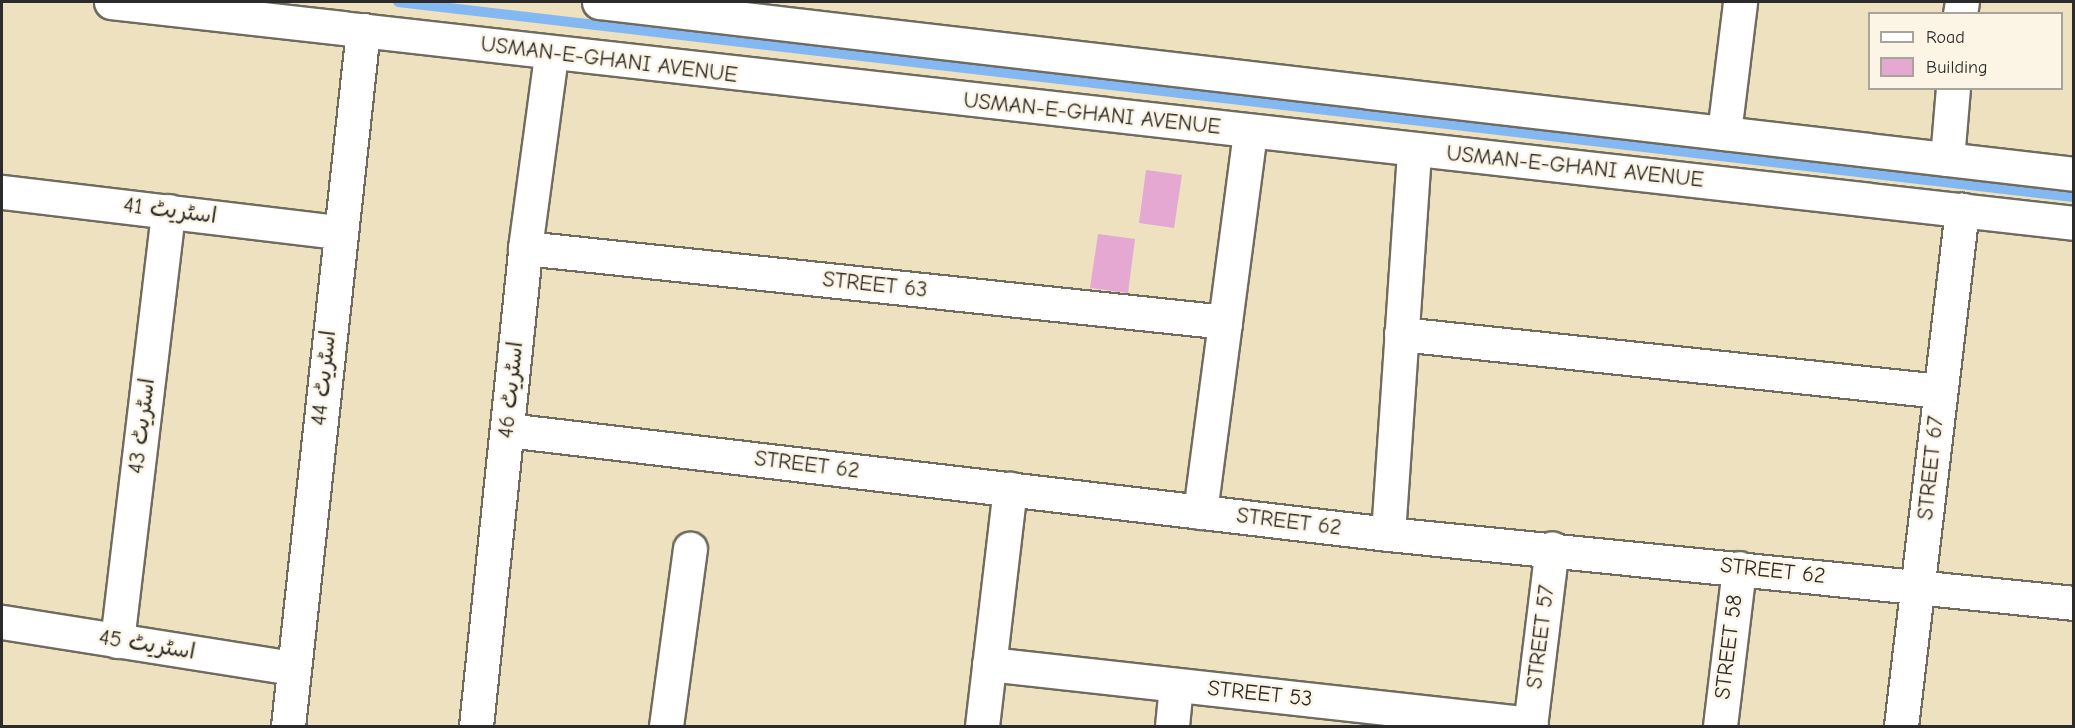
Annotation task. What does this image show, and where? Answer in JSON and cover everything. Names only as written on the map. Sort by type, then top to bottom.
[{"type":"street","name":"USMAN-E-GHANI AVENUE","points":[[111,2],[363,30],[551,55],[2073,223]]},
{"type":"street","points":[[599,2],[683,6],[2073,174]]},
{"type":"street","points":[[1724,133],[1740,2]]},
{"type":"street","name":"اسٹریٹ 44","points":[[288,726],[339,232],[363,30]]},
{"type":"street","name":"اسٹریٹ 46","points":[[476,726],[525,248],[551,55]]},
{"type":"street","points":[[1947,159],[1953,90]]},
{"type":"street","points":[[1200,512],[1250,132]]},
{"type":"street","points":[[1388,534],[1414,150]]},
{"type":"street","name":"اسٹریٹ 41","points":[[2,192],[339,232]]},
{"type":"street","name":"STREET 67","points":[[1901,726],[1962,210]]},
{"type":"street","name":"اسٹریٹ 43","points":[[117,641],[168,211]]},
{"type":"street","name":"STREET 63","points":[[525,248],[1225,322]]},
{"type":"street","points":[[1401,334],[1940,392]]},
{"type":"street","name":"STREET 62","points":[[507,430],[1388,534],[1552,548],[2073,603]]},
{"type":"street","points":[[982,726],[1010,489]]},
{"type":"street","name":"STREET 57","points":[[1530,725],[1552,548]]},
{"type":"street","points":[[666,726],[690,549]]},
{"type":"street","name":"STREET 58","points":[[1720,726],[1739,568]]},
{"type":"street","name":"اسٹریٹ 45","points":[[2,622],[294,668]]},
{"type":"street","name":"STREET 53","points":[[989,664],[1176,685],[1350,716],[1530,725]]},
{"type":"street","points":[[1172,726],[1176,685]]},
{"type":"building","points":[[1146,170],[1182,175],[1174,228],[1139,223]]},
{"type":"building","points":[[1098,234],[1135,239],[1128,293],[1090,288]]},
{"type":"waterway","points":[[398,2],[2074,197]]}]
